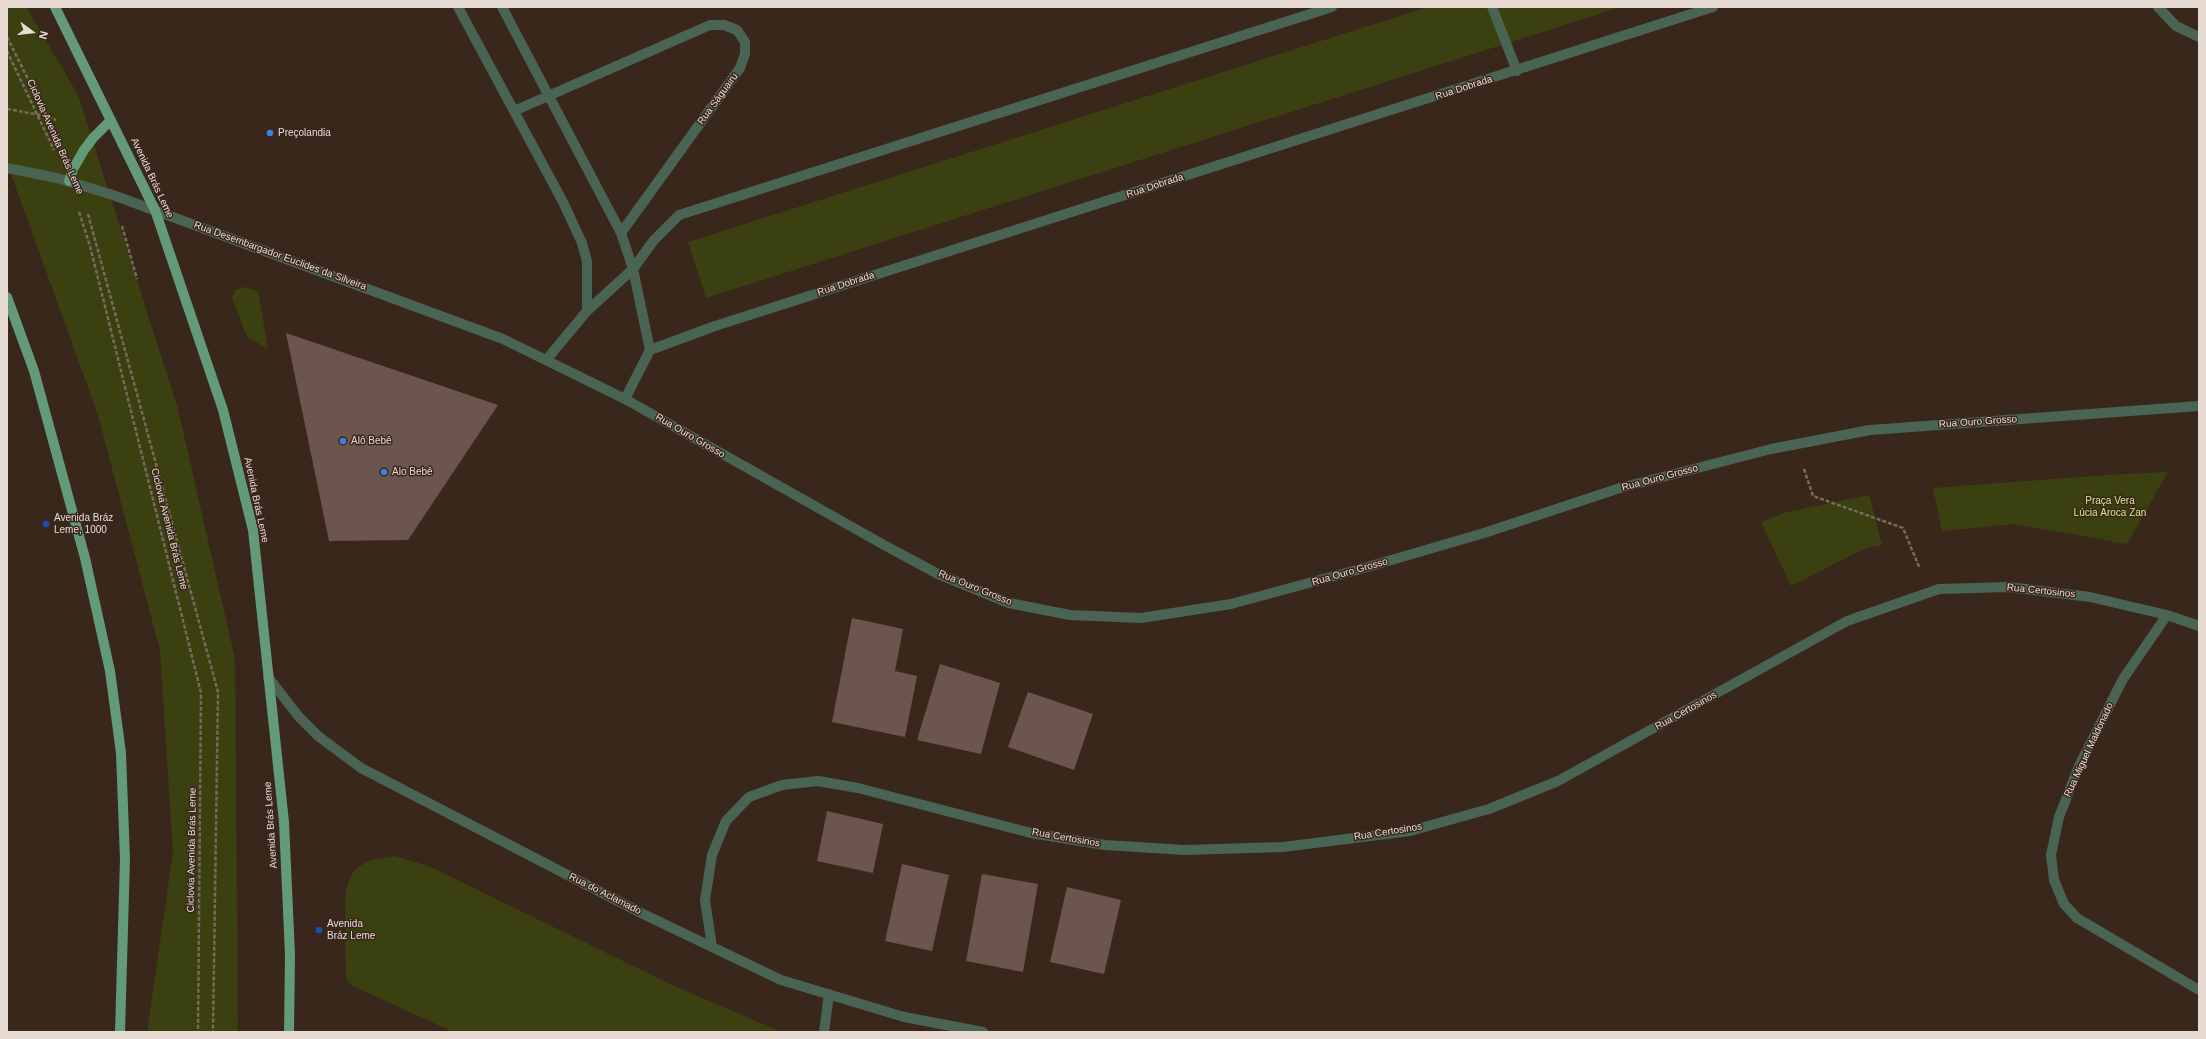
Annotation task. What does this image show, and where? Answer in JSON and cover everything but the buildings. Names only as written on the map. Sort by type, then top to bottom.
[{"type":"main road","name":"Avenida Brás Leme","points":[[55,7],[155,210],[223,410],[251,522],[284,822],[290,955],[290,1032]]},
{"type":"main road","points":[[69,181],[72,169],[93,138],[112,120]]},
{"type":"main road","points":[[7,297],[38,386],[85,558],[110,671],[121,753],[125,851],[124,972],[120,1032]]},
{"type":"street","points":[[458,7],[563,202],[582,244],[587,261],[587,311]]},
{"type":"street","points":[[502,7],[622,233],[633,269],[650,350],[625,399]]},
{"type":"street","points":[[547,359],[587,311],[633,269],[654,240],[679,215],[1332,7]]},
{"type":"street","points":[[1492,7],[1517,71]]},
{"type":"street","name":"Rua Dobrada","points":[[650,350],[715,326],[1517,71],[1713,7]]},
{"type":"street","points":[[2158,7],[2176,26],[2199,37]]},
{"type":"street","name":"Rua Ságuairu","points":[[514,111],[710,24],[724,25],[737,30],[745,42],[745,54],[740,68],[622,233]]},
{"type":"street","name":"Rua Desembargador Euclides da Silveira","points":[[7,168],[69,181],[155,210],[503,339],[547,359]]},
{"type":"street","name":"Rua Ouro Grosso","points":[[547,359],[625,399],[938,574],[1009,603],[1070,615],[1141,618],[1239,602],[1424,550],[1620,488],[1795,444],[1870,430],[2199,406]]},
{"type":"street","name":"Rua Certosinos","points":[[712,947],[705,900],[712,855],[726,821],[749,797],[782,785],[818,780],[858,788],[1031,833],[1105,845],[1185,850],[1284,847],[1410,830],[1489,809],[1558,781],[1846,621],[1939,589],[2009,587],[2090,597],[2167,615],[2199,626]]},
{"type":"street","name":"Rua Miguel Maldonado","points":[[2167,615],[2123,678],[2079,766],[2059,817],[2051,855],[2054,880],[2064,904],[2077,918],[2199,990]]},
{"type":"street","name":"Rua do Aclamado","points":[[268,678],[299,717],[318,736],[361,768],[641,913],[781,980],[904,1017],[983,1032]]},
{"type":"street","points":[[824,1032],[829,994]]},
{"type":"path","points":[[7,37],[72,169]]},
{"type":"path","name":"Ciclovia Avenida Brás Leme","points":[[7,51],[69,181],[90,246],[202,693],[198,1032]]},
{"type":"path","points":[[7,109],[46,116],[56,120]]},
{"type":"path","points":[[79,184],[218,692],[213,1032]]},
{"type":"path","points":[[121,223],[137,279]]},
{"type":"path","points":[[1795,444],[1813,496],[1903,528],[1929,593]]},
{"type":"green space","points":[[7,7],[26,7],[78,95],[178,409],[235,659],[238,1032],[147,1032],[173,853],[160,651],[98,415],[7,163]]},
{"type":"green space","points":[[1428,7],[1621,7],[706,298],[688,242]]},
{"type":"green space","points":[[244,287],[258,291],[268,349],[247,337],[232,298],[235,290]]},
{"type":"green space","name":"Praça Vera Lúcia Aroca Zan","points":[[2168,472],[2127,544],[2015,524],[1942,531],[1933,488],[2107,475]]},
{"type":"green space","points":[[1869,495],[1882,545],[1866,548],[1791,586],[1761,522],[1787,512]]},
{"type":"green space","points":[[395,856],[431,867],[670,984],[777,1030],[777,1032],[453,1032],[353,986],[348,982],[346,977],[345,896],[348,882],[354,871],[370,860]]},
{"type":"place","name":"Preçolandia","points":[[270,133]]},
{"type":"place","name":"Alô Bebê","points":[[343,441]]},
{"type":"place","name":"Alo Bebê","points":[[384,472]]},
{"type":"place","name":"Avenida Bráz Leme, 1000","points":[[46,524]]},
{"type":"place","name":"Avenida Bráz Leme","points":[[319,930]]}]
